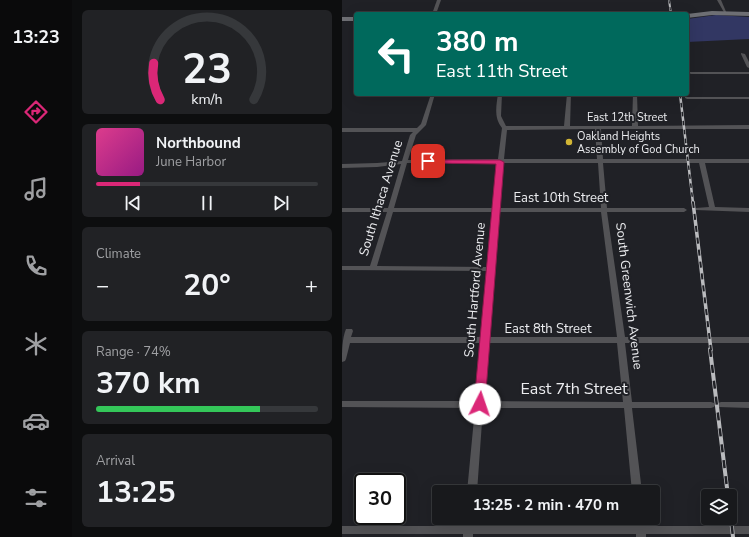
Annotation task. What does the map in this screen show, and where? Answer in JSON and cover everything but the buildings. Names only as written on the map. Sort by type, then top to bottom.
[{"type":"street","points":[[435,12],[439,0]]},
{"type":"street","points":[[719,0],[726,13]]},
{"type":"street","points":[[689,16],[726,13],[749,14]]},
{"type":"street","points":[[342,19],[354,19]]},
{"type":"street","points":[[743,54],[749,67]]},
{"type":"street","points":[[691,72],[749,73]]},
{"type":"street","name":"South Ithaca Avenue","points":[[372,268],[413,135],[423,125],[432,96]]},
{"type":"street","name":"South Hartford Avenue","points":[[473,485],[495,210],[505,128],[500,123],[498,116],[500,96]]},
{"type":"street","points":[[567,128],[569,96]]},
{"type":"street","points":[[635,96],[635,127]]},
{"type":"street","points":[[687,98],[749,98]]},
{"type":"street","name":"South Greenwich Avenue","points":[[598,127],[604,210],[621,340],[636,485]]},
{"type":"street","name":"East 12th Street","points":[[505,128],[749,127]]},
{"type":"street","points":[[342,130],[417,130]]},
{"type":"street","points":[[702,161],[712,209]]},
{"type":"street","points":[[342,166],[405,162],[749,161]]},
{"type":"street","points":[[698,209],[749,210]]},
{"type":"street","name":"East 10th Street","points":[[342,210],[684,210]]},
{"type":"street","points":[[342,268],[490,269]]},
{"type":"street","points":[[342,359],[349,331]]},
{"type":"street","name":"East 8th Street","points":[[347,340],[749,340]]},
{"type":"street","name":"East 7th Street","points":[[342,404],[711,405]]},
{"type":"street","points":[[721,405],[749,405]]},
{"type":"street","points":[[342,530],[469,533],[641,533],[749,530]]},
{"type":"shaded area","points":[[716,15],[749,17],[749,39],[689,42],[689,19]]},
{"type":"railway","points":[[669,0],[671,12]]},
{"type":"railway","points":[[680,96],[693,203]]},
{"type":"railway","points":[[693,202],[711,350]]},
{"type":"railway","points":[[710,349],[727,489]]},
{"type":"railway","points":[[732,525],[733,537]]},
{"type":"place","name":"Oakland Heights Assembly of God Church","points":[[569,142]]},
{"type":"route","points":[[428,161],[500,162],[480,404]]}]
